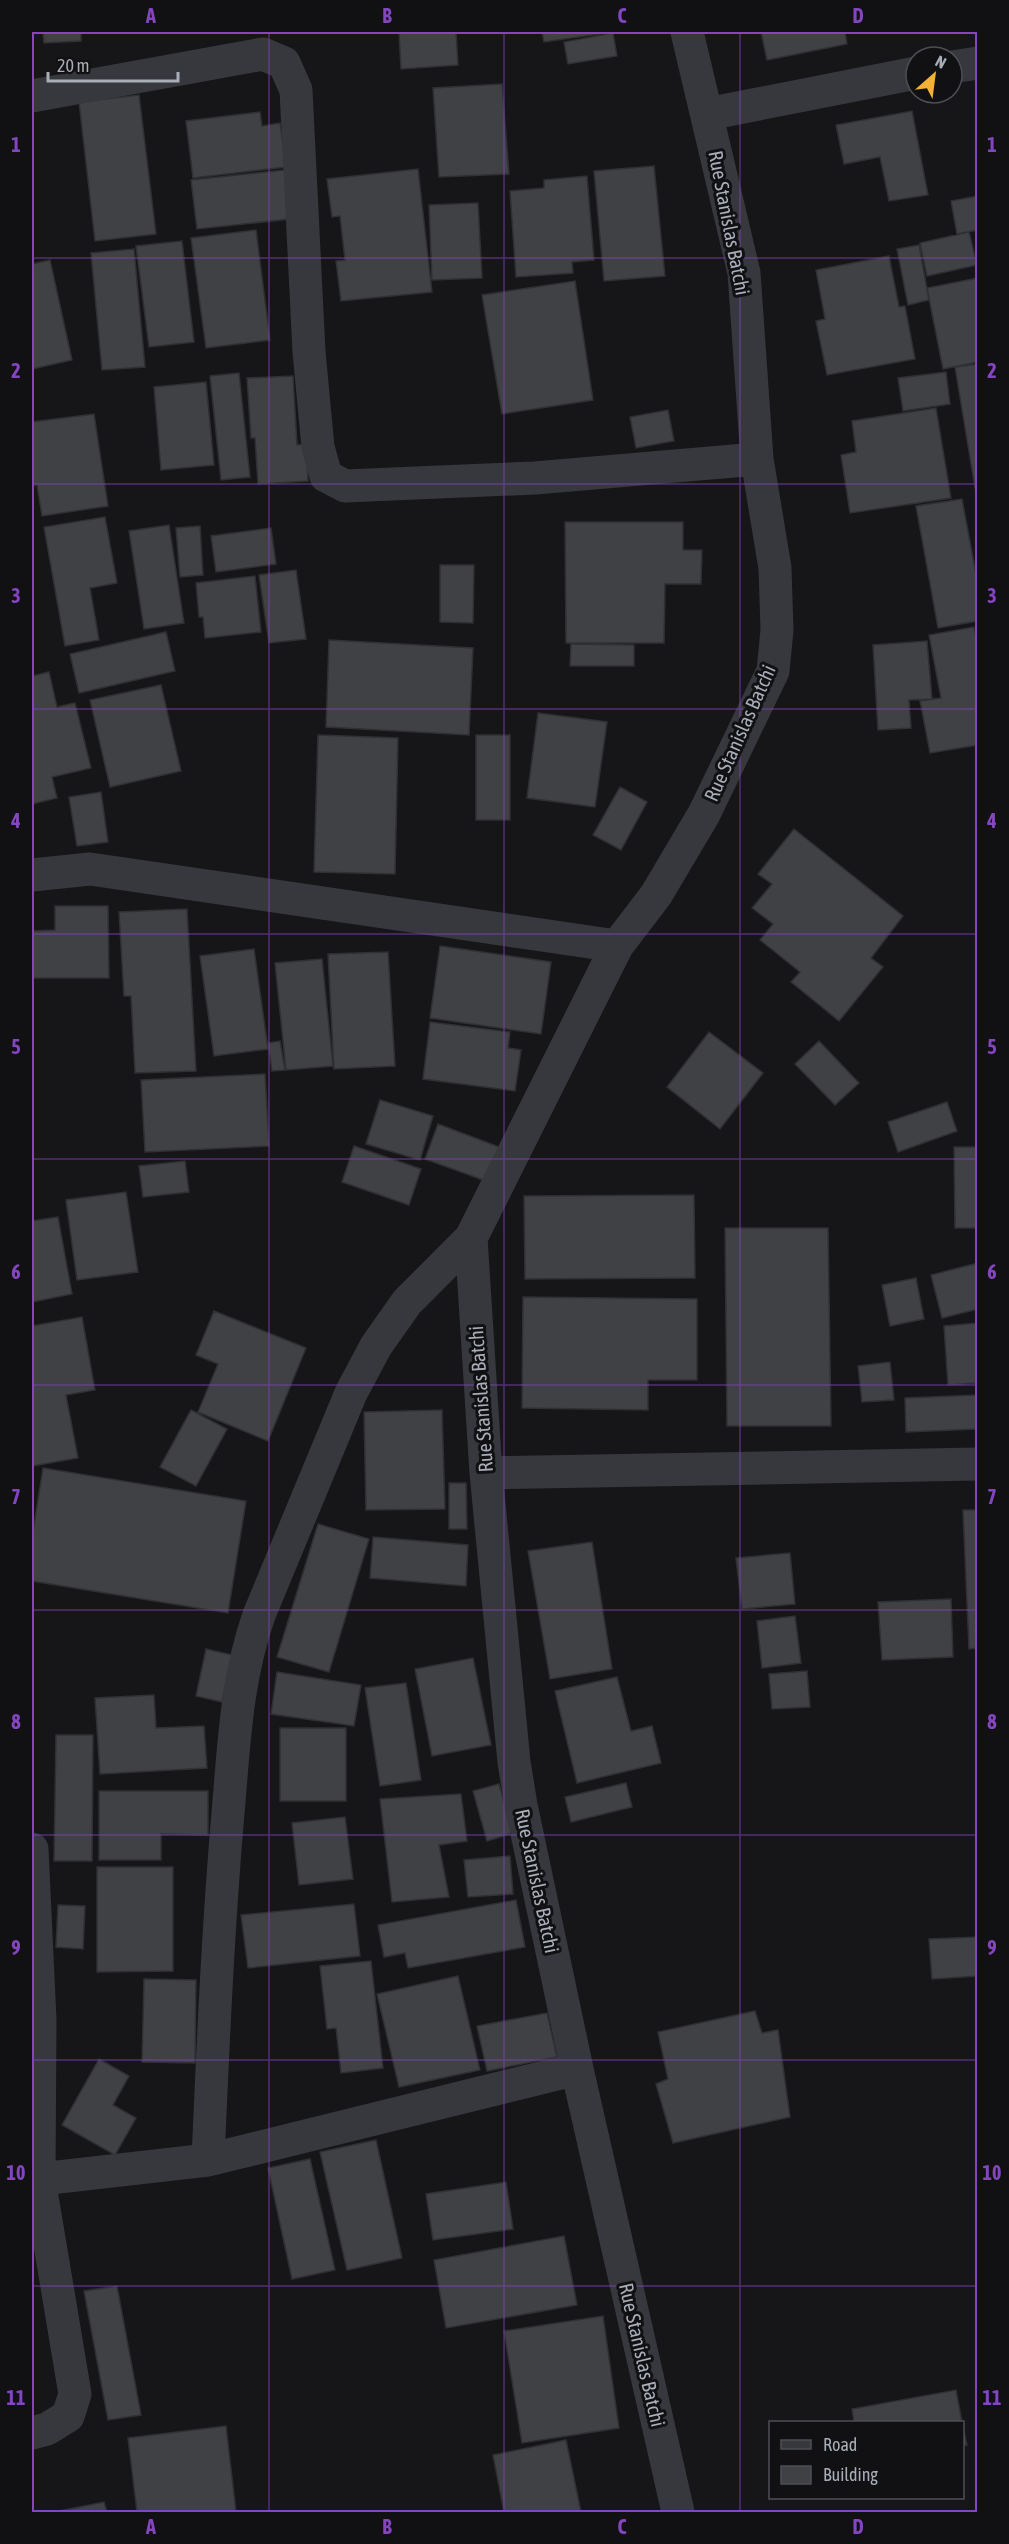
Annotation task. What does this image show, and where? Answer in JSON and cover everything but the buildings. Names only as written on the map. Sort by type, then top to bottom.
[{"type":"street","name":"Rue Stanislas Batchi","points":[[208,2160],[220,1900],[238,1692],[248,1648],[351,1393],[376,1346],[406,1302],[471,1238],[617,946],[656,895],[704,814],[773,670],[777,630],[775,568],[757,459],[744,273],[687,32]]},
{"type":"street","points":[[32,96],[263,54],[284,63],[296,90],[309,352],[318,447],[326,476],[345,486],[534,478],[757,459]]},
{"type":"street","points":[[707,114],[904,75]]},
{"type":"street","points":[[32,875],[90,869],[617,946]]},
{"type":"street","name":"Rue Stanislas Batchi","points":[[471,1238],[486,1473],[514,1762],[577,2069],[678,2512]]},
{"type":"street","points":[[486,1473],[978,1464]]},
{"type":"street","points":[[32,1848],[40,2020],[35,2179],[75,2394],[68,2416],[47,2429],[32,2433]]},
{"type":"street","points":[[35,2179],[208,2160],[577,2069]]}]
